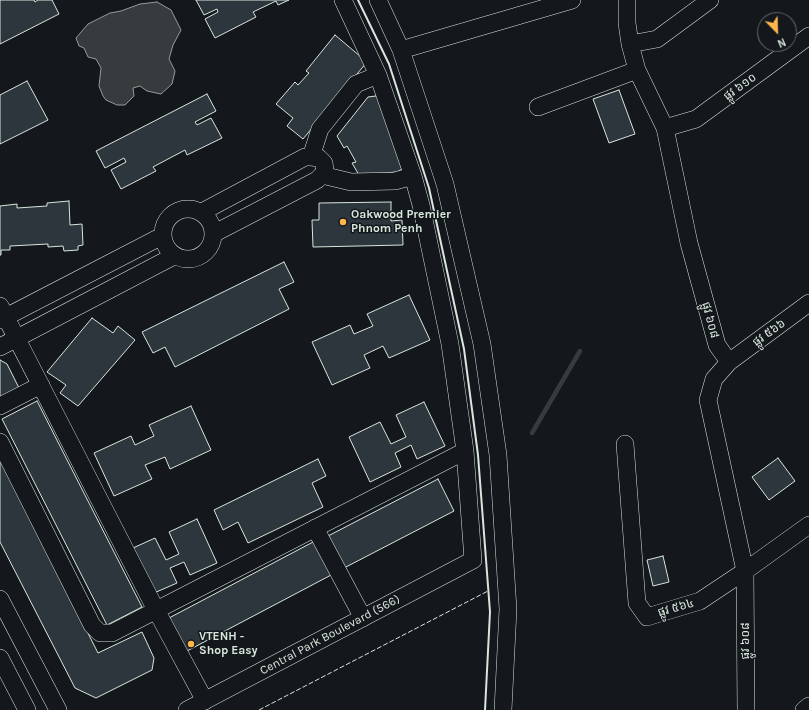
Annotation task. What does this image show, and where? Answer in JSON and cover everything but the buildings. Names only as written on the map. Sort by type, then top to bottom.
[{"type":"street","points":[[0,442],[92,625],[100,633],[112,633],[465,451],[450,344],[421,205],[413,176],[378,75],[343,0]]},
{"type":"street","points":[[378,0],[401,50],[445,184],[482,344],[498,455],[508,609],[503,710]]},
{"type":"street","points":[[401,50],[572,0]]},
{"type":"street","name":"ផ្លូវ ៦០៨","points":[[627,0],[627,23],[630,44],[637,70],[665,128],[689,243],[717,345],[729,362],[714,379],[708,400],[745,572],[746,710]]},
{"type":"street","points":[[630,44],[657,39],[710,0]]},
{"type":"street","name":"ផ្លូវ ៦១០","points":[[665,128],[696,119],[809,36]]},
{"type":"street","points":[[538,107],[637,70]]},
{"type":"street","points":[[311,157],[320,129],[356,84],[378,75]]},
{"type":"street","points":[[202,212],[305,157],[319,158],[324,163],[325,170],[317,180],[213,234]]},
{"type":"street","points":[[322,175],[351,182],[395,181],[413,176]]},
{"type":"street","points":[[186,208],[202,212],[212,226],[213,234],[212,241],[208,249],[202,255],[194,258],[174,256],[168,251],[162,236],[165,223],[170,216],[177,211],[186,208]]},
{"type":"street","points":[[162,236],[2,314],[17,338],[156,610],[205,701]]},
{"type":"street","points":[[0,347],[174,256]]},
{"type":"street","name":"ផ្លូវ ៥៦៦","points":[[729,362],[809,304]]},
{"type":"street","points":[[0,406],[41,385]]},
{"type":"street","name":"ផ្លូវ ៥៦៤","points":[[625,444],[637,603],[647,617],[700,601],[745,572],[809,525]]},
{"type":"street","name":"Central Park Boulevard (566)","points":[[187,710],[473,560],[465,451]]},
{"type":"street","points":[[315,528],[363,618]]},
{"type":"street","points":[[2,610],[58,710]]},
{"type":"street","points":[[0,658],[27,710]]},
{"type":"street","points":[[804,710],[809,706]]},
{"type":"shaded area","points":[[157,2],[171,10],[181,30],[173,45],[169,59],[175,71],[172,84],[161,94],[147,91],[140,86],[133,88],[134,96],[125,105],[117,105],[106,100],[103,96],[99,86],[101,68],[96,59],[88,57],[84,48],[79,46],[76,38],[88,24],[110,13],[121,11],[140,4]]},
{"type":"waterway","points":[[532,433],[580,351]]},
{"type":"fence","points":[[259,710],[488,591]]},
{"type":"wall","points":[[358,0],[389,64],[429,188],[464,349],[478,455],[490,612],[485,710]]},
{"type":"place","name":"Oakwood Premier Phnom Penh","points":[[343,222]]},
{"type":"place","name":"VTENH - Shop Easy","points":[[191,644]]}]
